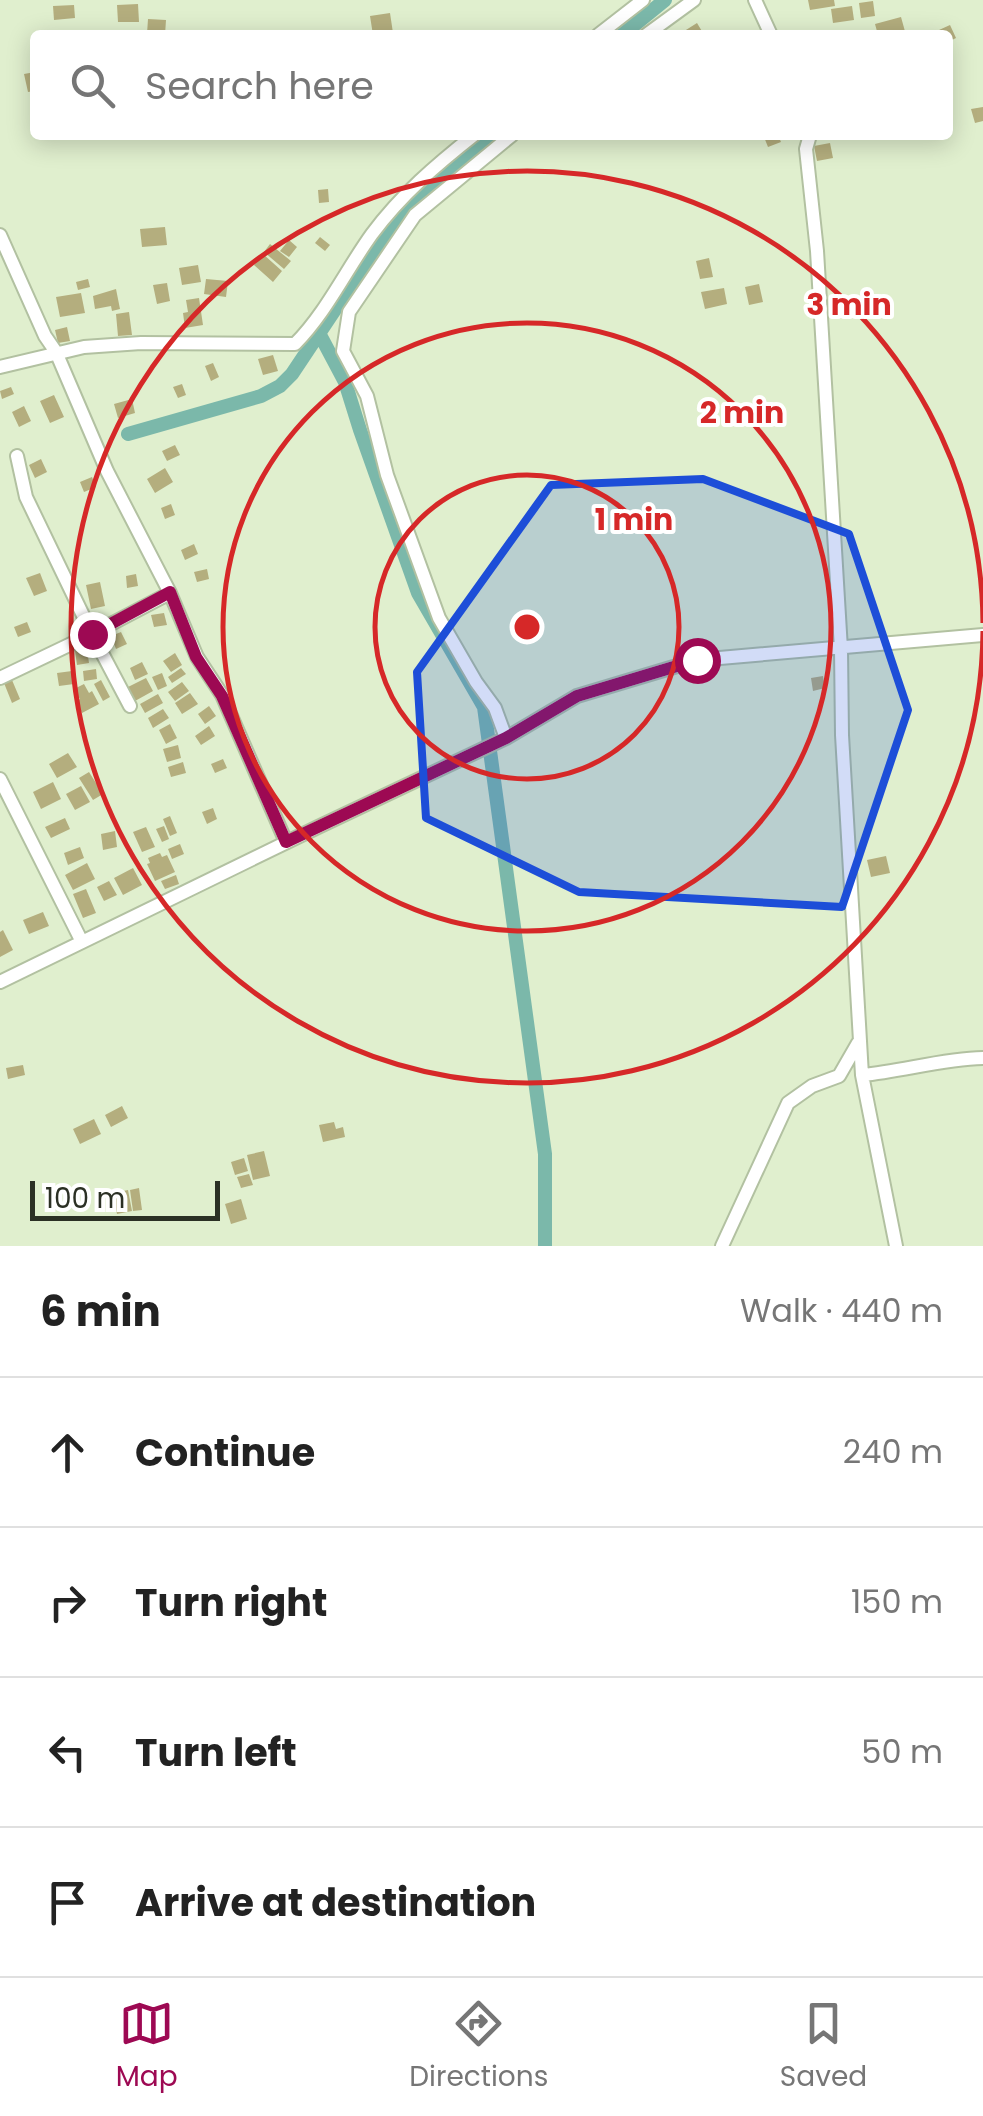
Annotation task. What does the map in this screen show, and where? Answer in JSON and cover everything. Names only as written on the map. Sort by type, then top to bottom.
[{"type":"street","points":[[604,30],[643,0]]},
{"type":"street","points":[[653,30],[694,0]]},
{"type":"street","points":[[755,0],[769,30]]},
{"type":"street","points":[[0,367],[84,346],[295,344],[374,232],[420,179],[468,140]]},
{"type":"street","points":[[506,140],[415,215],[349,312],[344,350],[368,396],[387,475],[439,618],[494,708],[506,738]]},
{"type":"street","points":[[808,140],[841,649],[842,735],[862,1074],[896,1246]]},
{"type":"street","points":[[0,236],[107,471],[170,592],[196,657],[222,696],[286,842]]},
{"type":"street","points":[[17,456],[26,497],[130,706]]},
{"type":"street","points":[[0,678],[170,592]]},
{"type":"street","points":[[0,982],[506,738],[577,696],[697,660],[983,635]]},
{"type":"street","points":[[1,783],[82,942]]},
{"type":"street","points":[[722,1246],[788,1103],[812,1086],[839,1076],[860,1041]]},
{"type":"street","points":[[862,1074],[983,1058]]},
{"type":"highlighted area","points":[[703,479],[849,534],[908,710],[842,907],[579,892],[426,818],[417,672],[551,485]]},
{"type":"building","points":[[808,0],[834,0],[835,6],[810,10]]},
{"type":"building","points":[[873,1],[875,16],[861,18],[859,3]]},
{"type":"building","points":[[138,4],[139,22],[118,22],[117,5]]},
{"type":"building","points":[[74,5],[75,18],[54,20],[53,6]]},
{"type":"building","points":[[852,6],[854,20],[833,23],[831,9]]},
{"type":"building","points":[[390,13],[393,30],[372,30],[370,16]]},
{"type":"building","points":[[901,17],[905,30],[877,30],[875,24]]},
{"type":"building","points":[[148,19],[166,20],[165,30],[147,30]]},
{"type":"building","points":[[30,73],[30,92],[28,92],[24,74]]},
{"type":"building","points":[[983,107],[983,121],[975,123],[971,109]]},
{"type":"building","points":[[765,140],[780,140],[781,142],[768,147]]},
{"type":"building","points":[[830,143],[833,158],[817,161],[814,146]]},
{"type":"building","points":[[328,189],[329,202],[319,203],[318,190]]},
{"type":"building","points":[[165,227],[167,245],[142,247],[140,229]]},
{"type":"building","points":[[320,237],[330,245],[325,251],[315,243]]},
{"type":"building","points":[[289,240],[297,247],[289,257],[280,251]]},
{"type":"building","points":[[270,244],[291,261],[284,269],[264,252]]},
{"type":"building","points":[[263,254],[282,271],[273,282],[254,265]]},
{"type":"building","points":[[709,258],[713,277],[700,279],[696,261]]},
{"type":"building","points":[[198,265],[201,282],[182,285],[179,268]]},
{"type":"building","points":[[88,279],[90,287],[78,290],[76,282]]},
{"type":"building","points":[[206,279],[228,281],[226,297],[204,294]]},
{"type":"building","points":[[167,283],[170,301],[157,304],[153,285]]},
{"type":"building","points":[[759,284],[763,302],[749,305],[745,287]]},
{"type":"building","points":[[724,288],[727,304],[705,309],[701,292]]},
{"type":"building","points":[[116,289],[120,309],[95,309],[93,296]]},
{"type":"building","points":[[81,293],[85,313],[60,317],[56,297]]},
{"type":"building","points":[[199,298],[203,325],[185,328],[186,300]]},
{"type":"building","points":[[129,312],[132,335],[118,336],[116,314]]},
{"type":"building","points":[[67,327],[70,341],[58,343],[55,330]]},
{"type":"building","points":[[273,355],[278,371],[263,375],[258,359]]},
{"type":"building","points":[[213,363],[219,377],[211,381],[205,366]]},
{"type":"building","points":[[182,384],[186,395],[178,398],[173,387]]},
{"type":"building","points":[[11,387],[14,394],[2,399],[0,391]]},
{"type":"building","points":[[54,395],[64,417],[50,423],[40,401]]},
{"type":"building","points":[[132,399],[135,413],[118,418],[114,404]]},
{"type":"building","points":[[24,406],[31,421],[19,427],[12,412]]},
{"type":"building","points":[[175,445],[180,455],[167,461],[162,451]]},
{"type":"building","points":[[41,459],[47,472],[35,478],[29,465]]},
{"type":"building","points":[[165,468],[173,482],[155,493],[147,479]]},
{"type":"building","points":[[92,477],[96,487],[84,492],[80,482]]},
{"type":"building","points":[[171,504],[175,515],[165,519],[161,508]]},
{"type":"building","points":[[194,544],[198,554],[185,560],[181,550]]},
{"type":"building","points":[[207,569],[209,579],[197,582],[194,572]]},
{"type":"building","points":[[40,573],[47,591],[34,596],[26,578]]},
{"type":"building","points":[[136,574],[138,586],[127,588],[126,576]]},
{"type":"building","points":[[100,582],[105,606],[91,609],[86,585]]},
{"type":"building","points":[[164,613],[167,625],[154,627],[151,615]]},
{"type":"building","points":[[27,622],[31,632],[18,637],[14,627]]},
{"type":"building","points":[[121,632],[127,644],[116,649],[111,636]]},
{"type":"building","points":[[87,649],[89,663],[77,665],[75,651]]},
{"type":"building","points":[[175,653],[182,665],[171,672],[163,661]]},
{"type":"building","points":[[142,662],[148,674],[135,680],[130,668]]},
{"type":"building","points":[[181,668],[186,674],[172,683],[168,677]]},
{"type":"building","points":[[96,669],[97,679],[84,681],[83,671]]},
{"type":"building","points":[[72,671],[74,684],[59,686],[57,673]]},
{"type":"building","points":[[162,673],[167,686],[158,690],[152,677]]},
{"type":"building","points":[[823,676],[825,688],[813,691],[811,678]]},
{"type":"building","points":[[146,678],[153,691],[135,701],[128,687]]},
{"type":"building","points":[[12,680],[20,699],[12,703],[4,683]]},
{"type":"building","points":[[101,680],[110,697],[103,701],[94,684]]},
{"type":"building","points":[[182,682],[189,691],[175,701],[168,692]]},
{"type":"building","points":[[84,684],[99,704],[82,713],[74,689]]},
{"type":"building","points":[[190,693],[198,704],[182,714],[175,703]]},
{"type":"building","points":[[158,694],[163,703],[145,713],[140,704]]},
{"type":"building","points":[[209,706],[216,716],[205,724],[198,714]]},
{"type":"building","points":[[163,709],[169,718],[153,728],[148,718]]},
{"type":"building","points":[[170,724],[177,738],[166,744],[159,730]]},
{"type":"building","points":[[209,726],[215,736],[201,745],[195,736]]},
{"type":"building","points":[[178,745],[181,758],[167,762],[163,749]]},
{"type":"building","points":[[68,753],[77,767],[57,778],[49,764]]},
{"type":"building","points":[[223,759],[227,768],[215,773],[211,764]]},
{"type":"building","points":[[183,762],[186,773],[171,777],[168,767]]},
{"type":"building","points":[[89,772],[103,794],[93,800],[79,778]]},
{"type":"building","points":[[53,782],[61,799],[41,809],[33,792]]},
{"type":"building","points":[[81,786],[90,802],[75,810],[66,794]]},
{"type":"building","points":[[213,808],[217,819],[207,824],[202,812]]},
{"type":"building","points":[[170,816],[177,833],[170,836],[163,819]]},
{"type":"building","points":[[65,818],[70,829],[51,838],[45,827]]},
{"type":"building","points":[[164,826],[169,839],[162,842],[156,829]]},
{"type":"building","points":[[146,827],[155,847],[142,852],[133,832]]},
{"type":"building","points":[[115,831],[117,847],[103,850],[101,834]]},
{"type":"building","points":[[180,844],[184,854],[172,859],[168,849]]},
{"type":"building","points":[[80,847],[84,858],[68,865],[64,853]]},
{"type":"building","points":[[160,853],[162,857],[167,855],[175,872],[155,881],[148,858]]},
{"type":"building","points":[[886,856],[890,873],[871,877],[867,860]]},
{"type":"building","points":[[87,863],[95,879],[73,890],[65,875]]},
{"type":"building","points":[[133,868],[142,885],[123,895],[114,878]]},
{"type":"building","points":[[176,875],[179,884],[165,889],[161,881]]},
{"type":"building","points":[[109,881],[117,895],[104,901],[97,887]]},
{"type":"building","points":[[86,889],[96,913],[83,918],[73,894]]},
{"type":"building","points":[[43,912],[49,926],[29,934],[23,920]]},
{"type":"building","points":[[3,930],[13,950],[0,957],[0,932]]},
{"type":"building","points":[[23,1065],[25,1075],[8,1079],[6,1068]]},
{"type":"building","points":[[122,1106],[128,1118],[111,1127],[105,1115]]},
{"type":"building","points":[[94,1119],[101,1134],[80,1144],[73,1129]]},
{"type":"building","points":[[334,1122],[336,1129],[343,1127],[345,1137],[323,1142],[319,1125]]},
{"type":"building","points":[[264,1151],[270,1176],[253,1180],[247,1155]]},
{"type":"building","points":[[244,1158],[248,1171],[235,1175],[231,1162]]},
{"type":"building","points":[[249,1174],[253,1185],[241,1188],[237,1177]]},
{"type":"building","points":[[139,1188],[142,1210],[133,1211],[130,1190]]},
{"type":"building","points":[[128,1190],[132,1211],[117,1214],[113,1193]]},
{"type":"building","points":[[241,1199],[247,1219],[231,1224],[225,1204]]},
{"type":"waterway","points":[[628,30],[665,0]]},
{"type":"waterway","points":[[128,434],[261,396],[280,386],[292,374],[400,212],[491,140]]},
{"type":"waterway","points":[[319,333],[345,382],[418,593],[484,707],[545,1154],[545,1246]]},
{"type":"route","points":[[92,634],[170,592],[196,657],[222,696],[286,842],[506,738],[577,696],[697,660]]}]
